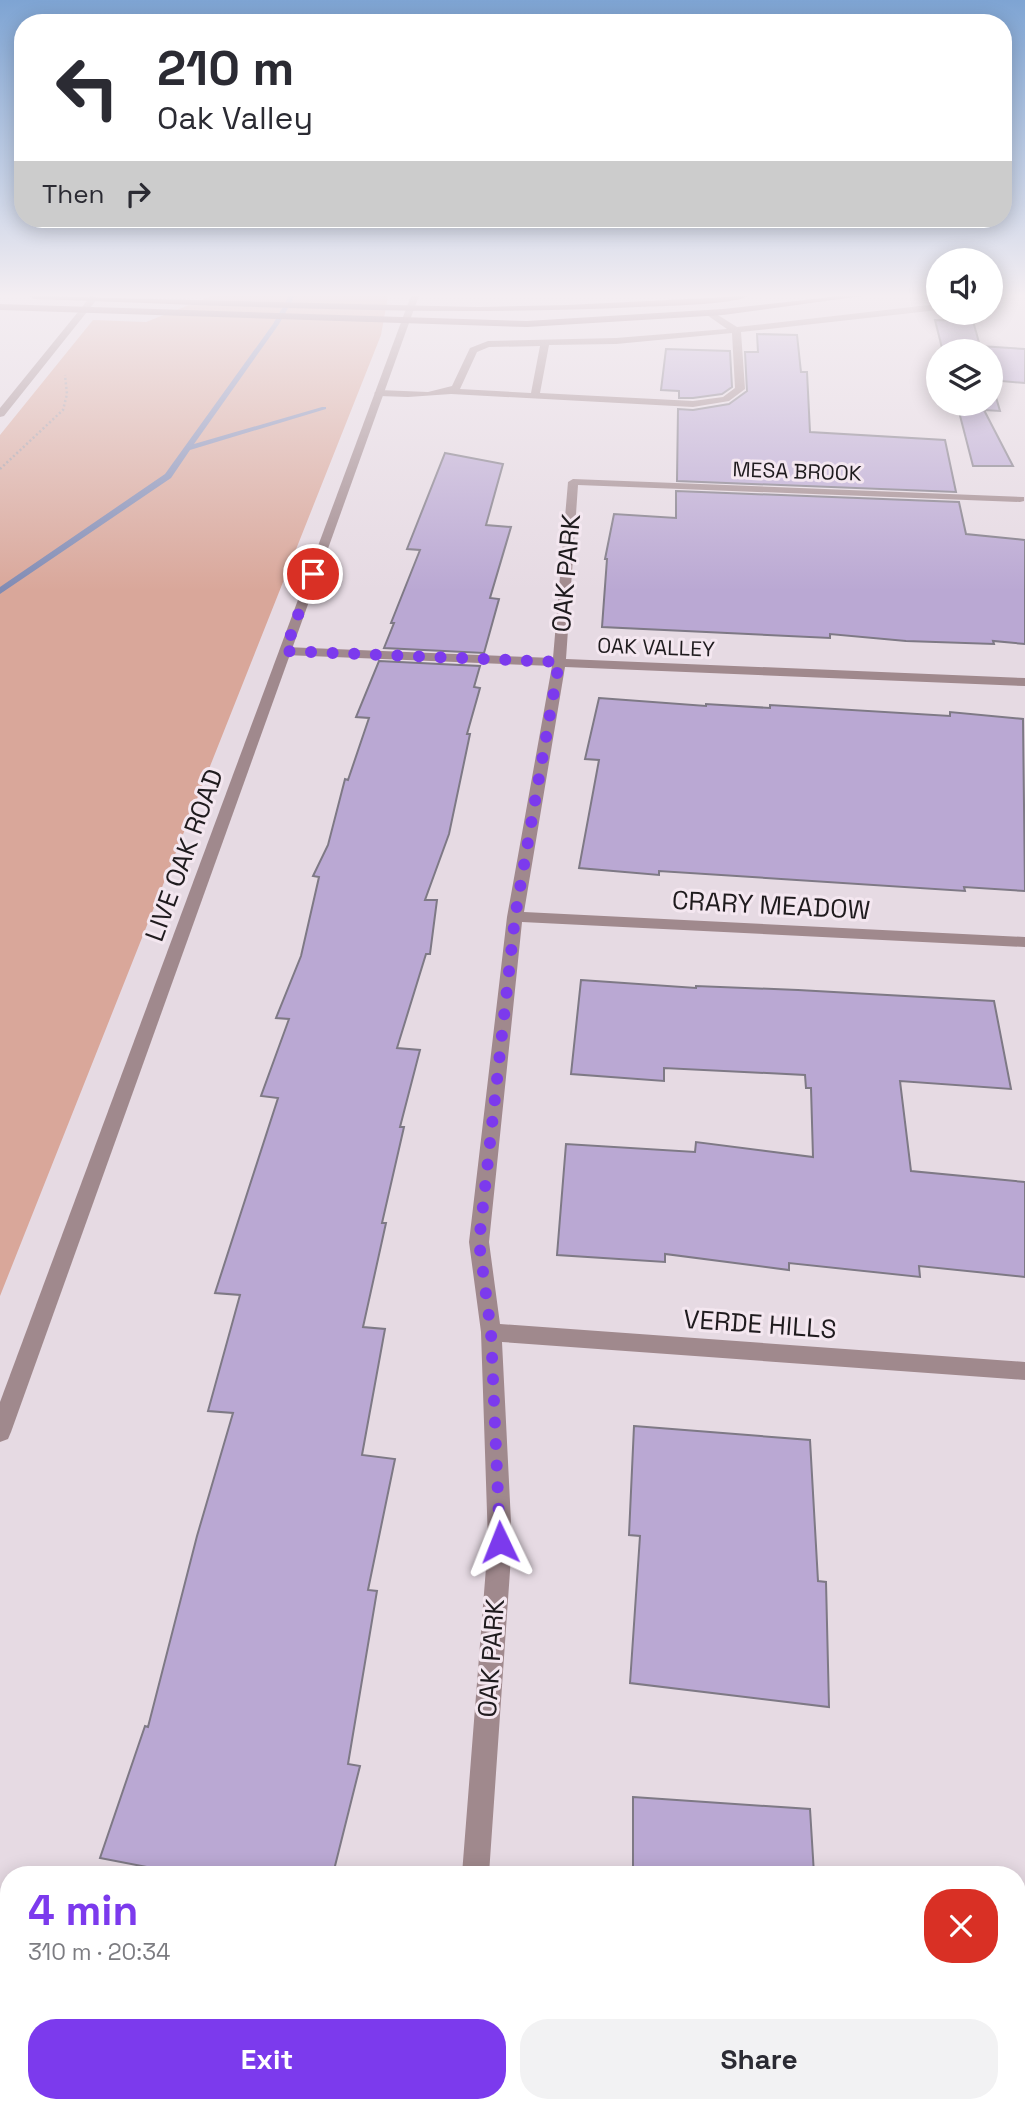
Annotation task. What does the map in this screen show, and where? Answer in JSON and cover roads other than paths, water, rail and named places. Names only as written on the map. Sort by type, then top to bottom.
[{"type":"street","name":"LIVE OAK ROAD","points":[[0,1432],[378,395]]},
{"type":"street","points":[[510,395],[693,404],[726,399],[732,395]]},
{"type":"street","points":[[0,414],[4,404]]},
{"type":"street","name":"MESA BROOK","points":[[573,482],[1020,499]]},
{"type":"street","name":"OAK PARK","points":[[476,1866],[500,1542],[491,1332],[479,1242],[515,917],[559,662],[573,482]]},
{"type":"street","name":"OAK VALLEY","points":[[285,651],[1025,682]]},
{"type":"street","name":"CRARY MEADOW","points":[[515,917],[1025,942]]},
{"type":"street","name":"VERDE HILLS","points":[[491,1332],[1025,1371]]},
{"type":"waterway","points":[[0,591],[168,476],[226,395]]},
{"type":"waterway","points":[[188,448],[324,408]]}]
